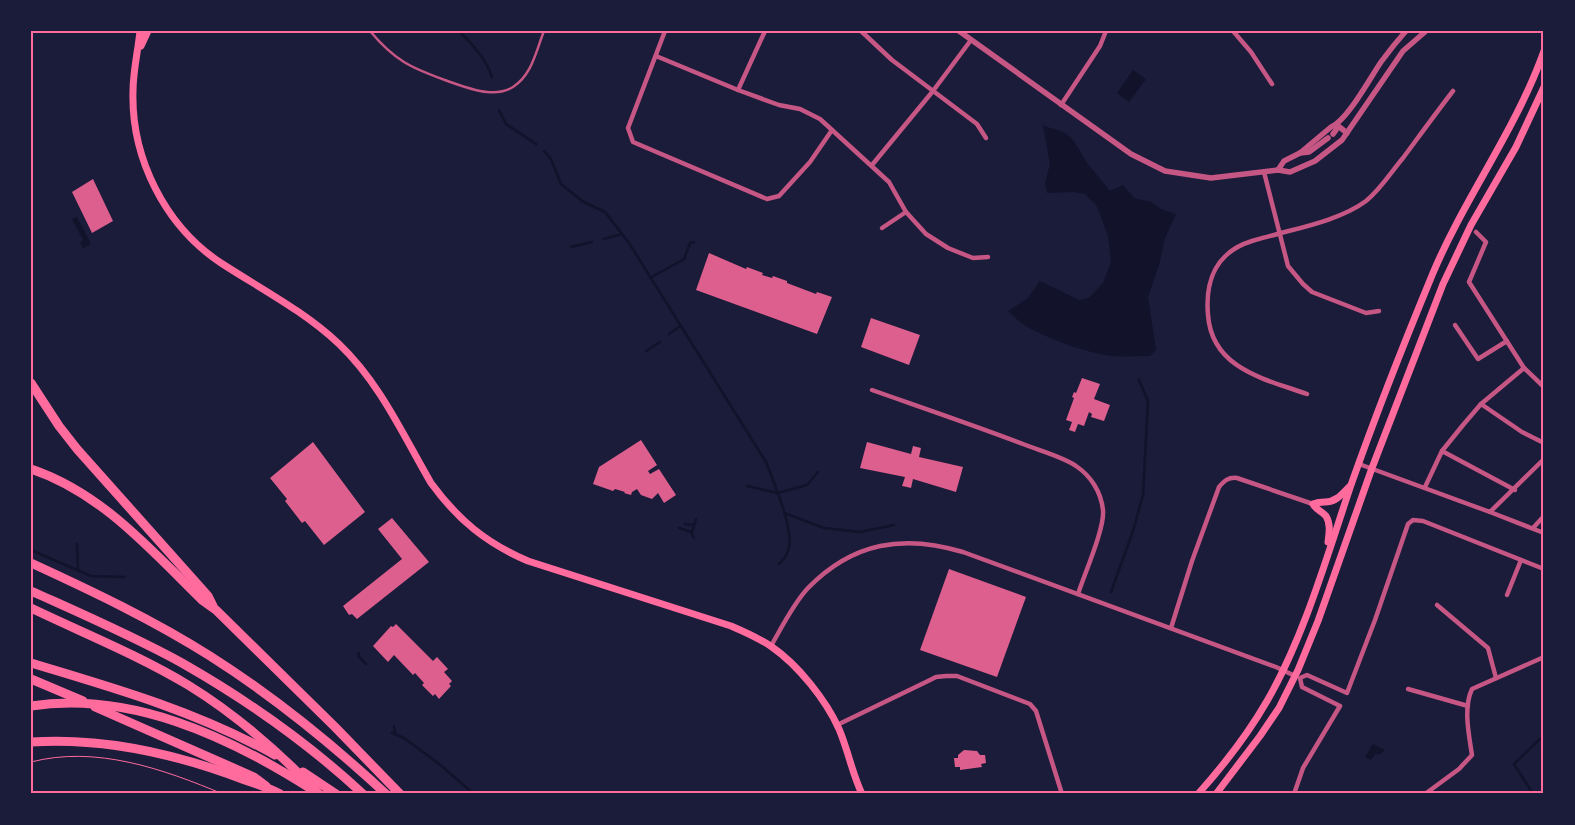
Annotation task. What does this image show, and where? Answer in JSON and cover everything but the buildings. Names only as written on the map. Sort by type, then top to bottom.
[{"type":"highway","points":[[31,383],[59,426],[77,449],[208,596],[216,610]]},
{"type":"highway","points":[[31,469],[71,486],[106,509],[130,530],[202,600],[216,610],[329,720],[400,794]]},
{"type":"highway","points":[[31,563],[137,614],[216,660],[296,716],[386,794]]},
{"type":"highway","points":[[31,591],[151,647],[226,689],[302,742],[363,794]]},
{"type":"highway","points":[[31,608],[183,682],[229,712],[276,751],[318,794]]},
{"type":"highway","points":[[31,663],[120,689],[200,718],[276,756],[336,794]]},
{"type":"highway","points":[[31,679],[254,777],[280,794]]},
{"type":"highway","points":[[31,706],[65,703],[104,705],[127,708],[162,718],[202,732],[252,755],[318,794]]},
{"type":"highway","points":[[31,742],[94,743],[146,750],[194,762],[266,786]]},
{"type":"main road","points":[[140,31],[132,93],[137,138],[147,172],[166,207],[201,249],[299,311],[340,345],[371,380],[431,482],[461,518],[484,538],[504,551],[528,562],[722,623],[771,646],[806,680],[837,725],[847,749],[855,780],[862,794]]},
{"type":"main road","points":[[137,54],[148,31]]},
{"type":"main road","points":[[1198,794],[1232,754],[1267,701],[1283,670],[1298,636],[1352,482],[1439,259],[1459,219],[1504,140],[1544,51]]},
{"type":"main road","points":[[1216,794],[1279,708],[1295,676],[1318,621],[1372,468],[1439,293],[1459,248],[1516,147],[1544,87]]},
{"type":"main road","points":[[1326,558],[1330,528],[1326,516],[1316,509],[1313,504],[1336,499],[1352,482]]},
{"type":"main road","points":[[855,780],[855,794]]},
{"type":"street","points":[[666,31],[628,128],[633,142],[766,199],[779,196],[810,162],[832,130]]},
{"type":"street","points":[[738,90],[765,31]]},
{"type":"street","points":[[861,31],[892,60],[978,124],[986,138]]},
{"type":"street","points":[[959,31],[1131,154],[1165,171],[1211,178],[1278,170],[1290,172],[1315,161],[1347,134],[1403,51],[1426,31]]},
{"type":"street","points":[[1061,105],[1100,46],[1106,31]]},
{"type":"street","points":[[1233,31],[1251,52],[1272,84]]},
{"type":"street","points":[[1300,153],[1309,152],[1331,136],[1394,43],[1406,31]]},
{"type":"street","points":[[872,165],[933,91],[971,40]]},
{"type":"street","points":[[656,56],[779,106],[800,109],[820,119],[889,182],[906,212],[926,234],[948,248],[973,258],[988,257]]},
{"type":"street","points":[[1307,394],[1248,373],[1230,362],[1214,341],[1208,324],[1207,299],[1209,284],[1217,266],[1224,256],[1242,244],[1334,218],[1365,201],[1383,183],[1453,91]]},
{"type":"street","points":[[1337,125],[1347,134]]},
{"type":"street","points":[[1278,170],[1284,161],[1300,153],[1331,127],[1337,125]]},
{"type":"street","points":[[1322,143],[1329,151]]},
{"type":"street","points":[[1309,152],[1315,161]]},
{"type":"street","points":[[1264,172],[1288,266],[1312,292],[1366,313],[1379,311]]},
{"type":"street","points":[[882,228],[906,212]]},
{"type":"street","points":[[1476,232],[1486,242],[1469,282],[1524,368],[1544,387]]},
{"type":"street","points":[[1455,325],[1478,359],[1507,341]]},
{"type":"street","points":[[1425,487],[1442,451],[1481,404],[1524,368]]},
{"type":"street","points":[[872,390],[1047,453],[1074,464],[1086,474],[1098,490],[1103,511],[1102,524],[1078,594]]},
{"type":"street","points":[[1481,404],[1522,432],[1544,444]]},
{"type":"street","points":[[1442,451],[1515,490]]},
{"type":"street","points":[[1490,512],[1515,490],[1544,459]]},
{"type":"street","points":[[1359,464],[1425,487],[1544,533]]},
{"type":"street","points":[[1172,628],[1192,561],[1219,487],[1223,482],[1227,479],[1236,478],[1313,504]]},
{"type":"street","points":[[1533,528],[1544,516]]},
{"type":"street","points":[[1294,794],[1303,768],[1340,706],[1302,687],[1300,678],[1307,675],[1348,693],[1376,620],[1408,524],[1412,520],[1423,521],[1544,569]]},
{"type":"street","points":[[771,646],[788,617],[809,588],[832,568],[867,549],[886,544],[924,543],[942,546],[1078,594],[1295,676]]},
{"type":"street","points":[[1507,595],[1521,560]]},
{"type":"street","points":[[1437,605],[1488,648],[1496,678]]},
{"type":"street","points":[[1425,794],[1459,769],[1472,755],[1468,733],[1468,706],[1472,689],[1544,657]]},
{"type":"street","points":[[837,725],[936,677],[957,676],[1030,704],[1036,711],[1062,794]]},
{"type":"street","points":[[1408,689],[1468,706]]},
{"type":"lane","points":[[370,31],[381,44],[405,63],[470,88],[493,93],[510,89],[526,75],[544,31]]},
{"type":"path","points":[[31,762],[60,757],[86,756],[110,758],[144,766],[223,794]]},
{"type":"shaded area","points":[[1133,70],[1146,79],[1129,102],[1117,93]]},
{"type":"shaded area","points":[[1043,125],[1069,136],[1088,164],[1110,191],[1123,185],[1134,198],[1151,202],[1161,209],[1176,214],[1165,238],[1159,265],[1148,297],[1156,350],[1150,356],[1111,356],[1078,348],[1031,329],[1008,311],[1028,298],[1040,281],[1079,300],[1089,298],[1103,283],[1111,262],[1108,236],[1097,206],[1085,194],[1073,192],[1047,193],[1045,183],[1050,164]]},
{"type":"shaded area","points":[[77,217],[91,244],[83,248],[80,243],[83,240],[72,219]]},
{"type":"shaded area","points":[[1373,744],[1385,750],[1377,755],[1376,753],[1371,760],[1365,757]]},
{"type":"waterway","points":[[459,31],[483,58],[492,77]]},
{"type":"waterway","points":[[499,110],[506,124],[536,144]]},
{"type":"waterway","points":[[544,151],[551,159],[561,184],[582,201],[605,212],[629,243],[766,462],[789,530],[789,548],[779,564]]},
{"type":"waterway","points":[[604,239],[622,234]]},
{"type":"waterway","points":[[571,247],[592,242]]},
{"type":"waterway","points":[[650,278],[684,259],[690,243],[694,242]]},
{"type":"waterway","points":[[669,334],[680,326]]},
{"type":"waterway","points":[[646,351],[660,342]]},
{"type":"waterway","points":[[1111,592],[1133,531],[1143,495],[1148,401],[1139,380]]},
{"type":"waterway","points":[[747,486],[778,493],[807,485],[818,472]]},
{"type":"waterway","points":[[784,513],[824,528],[860,532],[894,525]]},
{"type":"waterway","points":[[692,532],[696,519]]},
{"type":"waterway","points":[[685,524],[693,525]]},
{"type":"waterway","points":[[679,528],[691,532],[694,538]]},
{"type":"waterway","points":[[77,544],[78,570]]},
{"type":"waterway","points":[[31,550],[91,576],[124,577]]},
{"type":"waterway","points":[[359,653],[358,656],[366,664]]},
{"type":"waterway","points":[[394,726],[395,733]]},
{"type":"waterway","points":[[392,733],[404,738],[438,763],[474,794]]},
{"type":"waterway","points":[[1533,794],[1514,764],[1544,737]]}]
